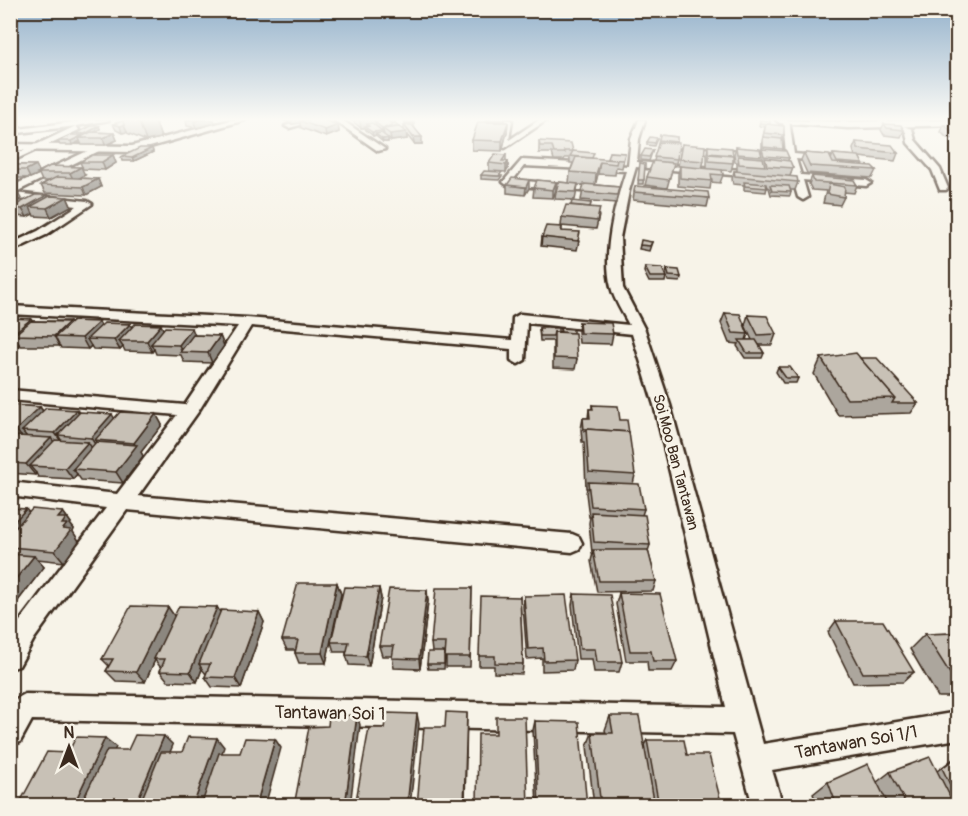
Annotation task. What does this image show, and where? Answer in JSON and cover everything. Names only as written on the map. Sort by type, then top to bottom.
[{"type":"street","points":[[10,193],[81,158]]},
{"type":"street","name":"Soi Moo Ban Tantawan","points":[[633,158],[630,179],[615,238],[617,288],[638,330],[662,405],[743,721],[768,806]]},
{"type":"street","points":[[790,158],[802,197]]},
{"type":"street","points":[[808,158],[839,160]]},
{"type":"street","points":[[926,158],[936,169],[943,188]]},
{"type":"street","points":[[630,179],[522,163],[507,183],[630,179],[798,178],[866,183]]},
{"type":"street","points":[[10,193],[87,204],[48,229],[10,249]]},
{"type":"street","points":[[10,310],[247,322],[518,345]]},
{"type":"street","points":[[518,360],[520,318],[638,330]]},
{"type":"street","points":[[10,657],[18,631],[123,502],[189,411],[247,322]]},
{"type":"street","points":[[10,395],[189,411]]},
{"type":"street","points":[[10,489],[123,502],[572,543]]},
{"type":"street","name":"Tantawan Soi 1","points":[[10,732],[25,707],[743,721]]},
{"type":"street","name":"Tantawan Soi 1/1","points":[[755,759],[957,725]]},
{"type":"building","points":[[87,158],[108,158],[102,162],[80,162]]},
{"type":"building","points":[[492,158],[504,158],[502,161],[508,161],[506,165],[489,163]]},
{"type":"building","points":[[576,158],[617,160],[616,164],[600,162],[596,174],[570,172]]},
{"type":"building","points":[[607,158],[624,158],[623,160]]},
{"type":"building","points":[[679,158],[704,158],[704,161]]},
{"type":"building","points":[[709,158],[733,158],[733,163],[709,161]]},
{"type":"building","points":[[738,158],[763,158],[765,166],[739,164]]},
{"type":"building","points":[[765,158],[790,161],[793,168],[767,166]]},
{"type":"building","points":[[806,158],[831,158],[833,163],[872,166],[876,170],[810,166]]},
{"type":"building","points":[[835,158],[860,158],[863,164],[837,162]]},
{"type":"building","points":[[653,161],[674,163],[669,180],[647,177]]},
{"type":"building","points":[[640,163],[645,164],[644,180],[638,180]]},
{"type":"building","points":[[10,165],[36,165],[26,170],[10,170]]},
{"type":"building","points":[[50,166],[81,167],[70,173],[38,173]]},
{"type":"building","points":[[680,166],[722,170],[723,175],[711,174],[712,181],[680,178]]},
{"type":"building","points":[[484,171],[502,172],[499,176],[481,175]]},
{"type":"building","points":[[734,171],[797,177],[798,182],[735,176]]},
{"type":"building","points":[[812,176],[854,180],[857,185],[814,182]]},
{"type":"building","points":[[57,177],[98,179],[83,187],[41,185]]},
{"type":"building","points":[[512,178],[529,180],[526,187],[507,185]]},
{"type":"building","points":[[537,180],[556,182],[553,190],[534,188]]},
{"type":"building","points":[[559,182],[578,184],[576,192],[556,191]]},
{"type":"building","points":[[744,182],[766,184],[767,188],[745,186]]},
{"type":"building","points":[[584,184],[619,187],[617,195],[582,192]]},
{"type":"building","points":[[829,184],[845,187],[844,197],[827,194]]},
{"type":"building","points":[[770,185],[789,186],[791,192],[772,191]]},
{"type":"building","points":[[635,186],[708,192],[709,198],[634,192]]},
{"type":"building","points":[[35,195],[47,195],[22,209],[10,208]]},
{"type":"building","points":[[50,196],[67,197],[47,208],[30,207]]},
{"type":"building","points":[[572,201],[591,203],[590,207],[571,205]]},
{"type":"building","points":[[566,205],[600,208],[597,221],[562,217]]},
{"type":"building","points":[[546,226],[562,227],[561,231],[580,232],[578,241],[542,237]]},
{"type":"building","points":[[641,240],[652,242],[650,246],[640,245]]},
{"type":"building","points":[[645,267],[662,268],[666,277],[650,277]]},
{"type":"building","points":[[667,269],[679,270],[681,277],[669,276]]},
{"type":"building","points":[[725,313],[740,314],[748,334],[733,333]]},
{"type":"building","points":[[748,315],[767,316],[776,334],[758,335]]},
{"type":"building","points":[[10,318],[31,319],[10,336]]},
{"type":"building","points":[[31,321],[69,322],[54,336],[14,335]]},
{"type":"building","points":[[73,321],[99,322],[82,338],[55,337]]},
{"type":"building","points":[[579,322],[611,323],[613,334],[580,333]]},
{"type":"building","points":[[104,323],[130,324],[114,340],[87,339]]},
{"type":"building","points":[[135,324],[161,325],[147,341],[119,341]]},
{"type":"building","points":[[165,327],[192,328],[179,345],[151,344]]},
{"type":"building","points":[[539,328],[558,328],[558,332],[554,332],[553,336],[540,336]]},
{"type":"building","points":[[560,328],[573,329],[573,333],[561,332]]},
{"type":"building","points":[[554,332],[575,333],[577,359],[554,358]]},
{"type":"building","points":[[193,335],[220,336],[208,353],[180,352]]},
{"type":"building","points":[[739,340],[756,340],[764,353],[747,353]]},
{"type":"building","points":[[856,353],[895,398],[847,399],[821,358]]},
{"type":"building","points":[[860,358],[877,358],[918,403],[892,403],[895,398]]},
{"type":"building","points":[[778,367],[790,367],[798,378],[786,378]]},
{"type":"building","points":[[10,405],[40,407],[16,430],[10,429]]},
{"type":"building","points":[[592,405],[618,406],[620,420],[627,420],[629,432],[586,429],[587,431],[584,431],[583,418],[590,418],[589,409],[593,409]]},
{"type":"building","points":[[46,408],[77,410],[55,433],[22,431]]},
{"type":"building","points":[[80,412],[112,414],[91,438],[58,435]]},
{"type":"building","points":[[120,412],[156,414],[134,443],[95,440]]},
{"type":"building","points":[[586,429],[629,432],[635,475],[589,472]]},
{"type":"building","points":[[18,436],[51,438],[26,464],[10,463],[10,443]]},
{"type":"building","points":[[55,440],[88,442],[65,468],[30,466]]},
{"type":"building","points":[[96,442],[137,445],[116,472],[73,469]]},
{"type":"building","points":[[588,482],[639,484],[644,509],[591,506]]},
{"type":"building","points":[[10,508],[26,509],[10,526]]},
{"type":"building","points":[[32,509],[63,512],[58,518],[66,518],[62,524],[67,524],[63,529],[71,530],[55,551],[10,547],[10,534]]},
{"type":"building","points":[[591,512],[645,515],[650,545],[594,542]]},
{"type":"building","points":[[593,550],[648,550],[656,581],[599,581]]},
{"type":"building","points":[[10,554],[34,556],[10,586]]},
{"type":"building","points":[[298,583],[337,583],[322,653],[295,653],[298,640],[282,640]]},
{"type":"building","points":[[344,587],[379,588],[366,656],[346,655],[349,642],[331,642]]},
{"type":"building","points":[[436,588],[472,588],[470,657],[445,657],[446,643],[431,643]]},
{"type":"building","points":[[389,589],[427,590],[419,659],[392,658],[394,646],[379,646]]},
{"type":"building","points":[[619,593],[660,594],[677,661],[653,661],[651,651],[630,651]]},
{"type":"building","points":[[574,594],[610,595],[622,662],[597,662],[595,649],[580,649]]},
{"type":"building","points":[[566,595],[575,660],[544,661],[543,648],[528,649],[524,596]]},
{"type":"building","points":[[481,596],[520,597],[523,664],[495,663],[495,656],[479,656]]},
{"type":"building","points":[[131,606],[168,607],[136,672],[106,671],[113,659],[102,659]]},
{"type":"building","points":[[179,606],[217,607],[190,672],[160,671],[165,659],[154,659]]},
{"type":"building","points":[[221,610],[259,612],[235,678],[205,677],[210,664],[199,664]]},
{"type":"building","points":[[836,621],[883,621],[914,672],[863,673]]},
{"type":"building","points":[[957,633],[957,683],[956,683],[925,634]]},
{"type":"building","points":[[428,652],[444,652],[444,664],[427,664]]},
{"type":"building","points":[[446,712],[467,713],[464,806],[417,806],[424,727],[445,727]]},
{"type":"building","points":[[387,713],[417,714],[407,806],[355,806],[369,728],[384,728]]},
{"type":"building","points":[[357,715],[345,806],[294,806],[309,727],[328,726],[329,716]]},
{"type":"building","points":[[610,716],[639,716],[655,806],[601,806],[592,733],[613,733]]},
{"type":"building","points":[[496,717],[525,717],[528,806],[477,806],[478,734],[496,734]]},
{"type":"building","points":[[535,721],[579,722],[587,806],[539,806]]},
{"type":"building","points":[[135,735],[164,736],[135,806],[80,806],[107,750],[128,750]]},
{"type":"building","points":[[76,737],[105,738],[73,806],[18,806],[47,752],[68,753]]},
{"type":"building","points":[[188,737],[217,738],[193,806],[139,806],[161,752],[182,752]]},
{"type":"building","points":[[245,738],[275,739],[256,806],[201,806],[219,753],[240,753]]},
{"type":"building","points":[[647,740],[684,740],[687,755],[709,755],[722,806],[659,806]]},
{"type":"building","points":[[930,757],[955,806],[907,806],[890,772]]},
{"type":"building","points":[[957,757],[957,799],[942,768]]},
{"type":"building","points":[[868,764],[889,806],[837,806],[828,782]]}]
